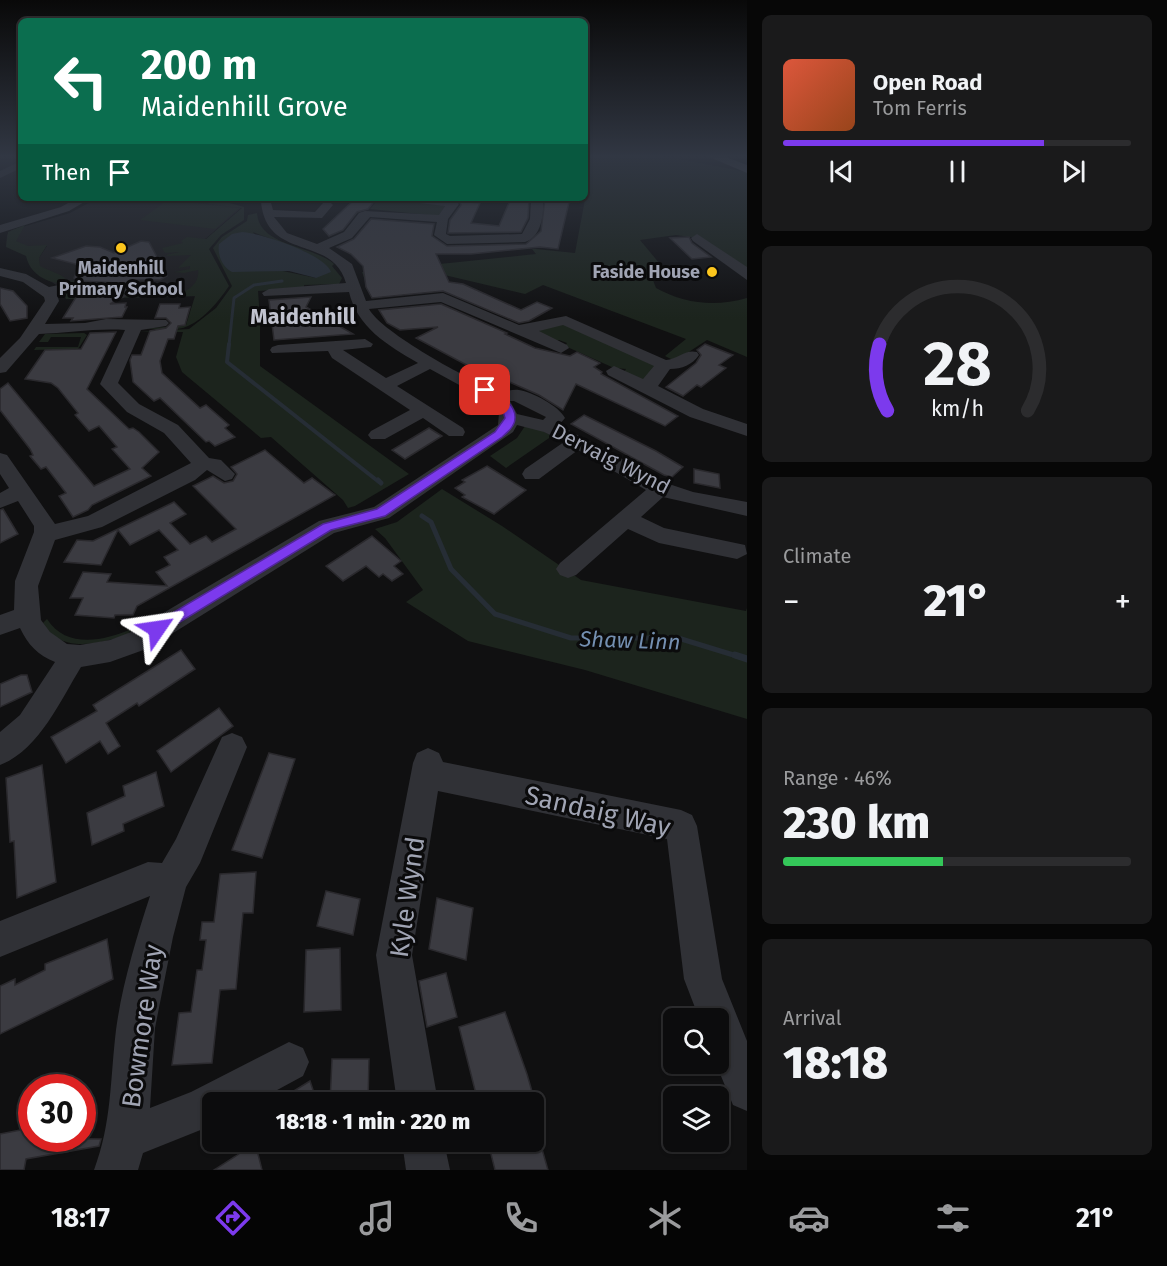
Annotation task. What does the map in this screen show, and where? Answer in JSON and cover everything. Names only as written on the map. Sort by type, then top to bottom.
[{"type":"street","points":[[0,229],[61,211]]},
{"type":"street","points":[[0,459],[45,525],[46,534],[27,580],[26,616],[36,635],[47,647],[73,657],[100,654],[140,640],[327,527],[381,513],[506,429],[510,418],[506,405],[378,330],[356,297],[348,268],[332,253],[278,233],[268,213],[318,216],[323,211]]},
{"type":"street","points":[[441,237],[441,219],[448,211]]},
{"type":"street","points":[[431,248],[433,242],[441,237],[459,242],[525,238],[530,235],[538,211]]},
{"type":"street","points":[[319,248],[348,235],[363,215],[369,213],[441,219]]},
{"type":"street","points":[[0,216],[15,223]]},
{"type":"street","points":[[697,238],[747,276]]},
{"type":"street","points":[[0,368],[29,337],[52,301],[47,292],[5,266]]},
{"type":"street","points":[[47,292],[96,284],[145,287]]},
{"type":"street","points":[[269,293],[356,297],[443,297],[561,348]]},
{"type":"street","points":[[526,331],[553,319],[566,321],[662,365],[678,364],[691,355]]},
{"type":"street","points":[[29,337],[106,324],[132,326],[161,323]]},
{"type":"street","points":[[132,326],[133,330],[110,384],[133,408],[171,429],[198,456],[201,463]]},
{"type":"street","points":[[29,337],[78,344]]},
{"type":"street","points":[[278,350],[365,344]]},
{"type":"street","points":[[333,346],[338,355],[456,432]]},
{"type":"street","points":[[384,386],[432,362]]},
{"type":"street","points":[[649,388],[649,383],[662,369],[662,365]]},
{"type":"street","points":[[614,371],[663,397],[722,423],[747,430]]},
{"type":"street","points":[[495,397],[517,395],[554,414],[556,417],[547,426]]},
{"type":"street","points":[[378,435],[423,411]]},
{"type":"street","name":"Dervaig Wynd","points":[[510,418],[533,421],[547,426],[661,488],[688,498],[747,509]]},
{"type":"street","points":[[532,474],[576,442]]},
{"type":"street","points":[[201,463],[214,465],[225,474]]},
{"type":"street","points":[[46,534],[94,522],[188,475],[197,470],[201,463]]},
{"type":"street","points":[[568,569],[661,488]]},
{"type":"street","points":[[0,501],[22,491]]},
{"type":"street","points":[[626,519],[659,535],[736,551]]},
{"type":"street","points":[[0,625],[26,616]]},
{"type":"street","points":[[0,751],[30,724],[73,657]]},
{"type":"street","name":"Bowmore Way","points":[[122,1154],[136,1028],[155,937],[171,880],[188,851],[232,747]]},
{"type":"street","name":"Sandaig Way","points":[[427,769],[681,826],[703,979],[747,1091]]},
{"type":"street","name":"Kyle Wynd","points":[[415,1092],[394,955],[427,769]]},
{"type":"street","points":[[0,939],[148,879],[171,880]]},
{"type":"street","name":"Bowmore Way","points":[[122,1154],[289,1062]]},
{"type":"street","points":[[425,1152],[428,1170]]},
{"type":"shaded area","name":"Maidenhill Primary School","points":[[74,211],[238,211],[196,247],[209,296],[66,299],[64,292],[58,286],[40,275],[39,258],[47,246],[6,247],[7,235],[12,230]]},
{"type":"shaded area","points":[[153,211],[236,211],[215,229],[140,220]]},
{"type":"shaded area","points":[[239,211],[244,211],[244,220],[221,235],[209,249],[229,286],[211,309],[200,319],[183,328],[141,329],[186,325],[195,296],[66,299],[63,291],[85,289],[83,293],[99,291],[162,294],[166,286],[172,287],[172,282],[181,289],[180,293],[188,290],[196,281],[198,270],[184,273],[174,272],[190,269],[190,266],[178,268],[191,255],[168,256],[166,255],[180,252],[165,253],[162,248],[183,243],[181,241],[187,237],[206,239]]},
{"type":"shaded area","points":[[386,211],[442,211],[439,216]]},
{"type":"shaded area","points":[[583,211],[747,211],[747,276],[697,238],[676,235],[640,240],[660,264],[651,275],[656,288],[689,301],[712,303],[747,298],[747,357],[707,340],[675,361],[665,356],[686,339],[543,285],[525,294],[436,273],[366,283],[362,272],[536,254],[532,249],[575,253]]},
{"type":"shaded area","points":[[257,213],[260,224],[267,233],[277,239],[325,258],[334,264],[332,266],[342,278],[339,284],[304,285],[304,288],[258,291],[260,318],[265,320],[260,321],[260,366],[409,474],[355,506],[348,508],[343,500],[271,437],[261,438],[182,372],[176,357],[183,332],[139,332],[189,329],[216,308],[232,286],[213,248],[222,237],[247,221],[248,215]],"holes":[[[253,232],[305,252],[316,278],[278,270]]]},
{"type":"shaded area","points":[[25,225],[16,241],[28,246],[47,245],[39,258],[40,266],[68,281],[87,282],[85,285],[67,285],[50,281],[35,272],[26,256],[6,247],[8,232]]},
{"type":"shaded area","points":[[242,232],[277,240],[305,252],[317,258],[331,272],[316,278],[289,271],[232,272],[221,260],[219,244],[232,234]]},
{"type":"shaded area","points":[[553,323],[565,323],[652,360],[656,369],[640,382],[624,372],[626,369],[614,368],[565,346],[567,343],[559,340],[555,342],[537,332]]},
{"type":"shaded area","points":[[84,333],[87,335],[78,349],[34,350],[36,347],[78,347],[81,337],[51,337],[48,342],[39,342],[45,334]]},
{"type":"shaded area","points":[[525,426],[537,428],[552,436],[506,468],[490,456],[517,438]]},
{"type":"shaded area","points":[[442,489],[502,526],[581,580],[746,611],[747,608],[747,719],[585,670],[468,641],[406,602],[423,590],[385,538],[375,529],[397,522]]},
{"type":"shaded area","points":[[47,619],[55,629],[75,639],[98,639],[131,629],[128,635],[105,641],[70,643],[60,640],[51,633],[43,623]]},
{"type":"building","points":[[343,211],[362,211],[357,212],[343,230],[329,236],[323,229]]},
{"type":"building","points":[[457,211],[477,211],[471,223],[499,226],[506,211],[528,211],[528,218],[521,232],[448,233],[450,220]]},
{"type":"building","points":[[543,211],[567,211],[558,249],[540,247],[471,254],[436,254],[449,282],[463,284],[521,310],[537,302],[552,308],[529,321],[519,323],[443,291],[372,298],[366,287],[363,266],[351,254],[337,247],[354,239],[371,219],[434,224],[432,236],[447,246],[526,244],[541,231]]},
{"type":"building","points":[[689,237],[692,243],[711,257],[692,259],[670,238]]},
{"type":"building","points":[[141,241],[149,242],[167,276],[160,280],[137,280],[135,284],[82,281],[74,278],[79,265],[52,258],[86,246],[100,247],[114,253]]},
{"type":"building","points":[[0,288],[13,291],[27,306],[27,318],[10,321],[0,304]]},
{"type":"building","points":[[78,294],[127,295],[110,304],[126,303],[125,307],[127,307],[122,317],[71,321],[73,318],[63,318]]},
{"type":"building","points":[[311,297],[306,307],[353,334],[274,340],[269,300]]},
{"type":"building","points":[[160,304],[180,304],[179,308],[190,307],[185,325],[178,326],[174,339],[168,339],[160,361],[162,373],[200,408],[206,405],[229,425],[225,428],[235,437],[215,446],[209,441],[206,442],[160,398],[154,401],[133,382],[130,360],[132,355],[141,355],[150,331],[166,328],[171,323],[166,318],[155,318]]},
{"type":"building","points":[[441,304],[535,348],[570,356],[577,352],[600,363],[594,367],[602,372],[601,374],[678,416],[665,426],[576,384],[563,410],[539,395],[498,377],[489,377],[416,338],[438,327],[400,330],[387,323],[379,310]]},
{"type":"building","points":[[116,332],[87,389],[129,429],[133,428],[139,432],[159,452],[142,468],[151,476],[73,517],[59,496],[66,493],[46,467],[41,469],[30,456],[33,455],[30,449],[0,410],[0,389],[8,383],[94,486],[130,469],[112,449],[117,447],[99,426],[89,431],[75,415],[78,413],[58,388],[51,383],[25,379],[45,350],[81,349],[90,333]]},
{"type":"building","points":[[705,344],[733,355],[719,365],[726,368],[701,387],[697,385],[683,396],[666,387],[696,363],[701,355],[697,350]]},
{"type":"building","points":[[584,415],[683,467],[672,477],[664,475],[571,424]]},
{"type":"building","points":[[429,428],[442,436],[405,459],[392,450]]},
{"type":"building","points":[[265,450],[304,483],[312,478],[335,495],[137,606],[133,615],[115,615],[114,618],[75,615],[83,598],[70,598],[83,572],[111,574],[107,582],[167,586],[156,572],[170,565],[164,557],[178,550],[159,530],[130,545],[118,530],[101,565],[64,562],[77,540],[93,541],[174,502],[186,514],[170,523],[190,544],[206,536],[212,542],[236,529],[193,486],[213,476],[224,483],[233,481],[237,474],[231,467]]},
{"type":"building","points":[[487,466],[526,490],[494,514],[462,497],[465,495],[455,488],[465,482],[462,480]]},
{"type":"building","points":[[694,469],[719,474],[720,488],[694,483]]},
{"type":"building","points":[[3,509],[18,534],[0,543],[0,510]]},
{"type":"building","points":[[372,536],[401,561],[394,566],[403,574],[392,581],[383,574],[379,577],[366,566],[343,581],[326,566]]},
{"type":"building","points":[[181,650],[195,669],[139,706],[137,703],[106,723],[120,746],[108,754],[100,741],[66,763],[51,737],[97,711],[93,705]]},
{"type":"building","points":[[21,675],[27,675],[32,692],[0,707],[0,684]]},
{"type":"building","points":[[219,708],[233,726],[171,772],[157,751]]},
{"type":"building","points":[[269,753],[295,759],[262,858],[232,850]]},
{"type":"building","points":[[42,765],[56,882],[17,898],[14,841],[10,842],[6,778]]},
{"type":"building","points":[[156,772],[164,806],[123,824],[124,831],[92,845],[87,813],[125,796],[123,786]]},
{"type":"building","points":[[256,872],[253,913],[243,913],[236,989],[220,990],[212,1063],[172,1065],[179,1013],[191,1012],[197,970],[202,970],[206,940],[200,940],[202,922],[214,922],[220,874]]},
{"type":"building","points":[[326,891],[360,899],[353,935],[317,926]]},
{"type":"building","points":[[437,898],[473,908],[466,960],[429,949]]},
{"type":"building","points":[[107,939],[113,979],[0,1034],[0,986],[15,979],[15,985],[45,970],[45,964]]},
{"type":"building","points":[[340,948],[341,1010],[304,1012],[306,950]]},
{"type":"building","points":[[446,973],[457,1017],[427,1027],[419,981]]},
{"type":"building","points":[[505,1012],[532,1092],[475,1092],[459,1027]]},
{"type":"building","points":[[332,1059],[369,1059],[368,1092],[330,1092]]},
{"type":"building","points":[[310,1081],[314,1092],[292,1092]]},
{"type":"building","points":[[18,1131],[18,1152],[65,1152],[26,1159],[24,1170],[0,1170],[0,1134]]},
{"type":"building","points":[[96,1139],[101,1139],[99,1146],[96,1147]]},
{"type":"building","points":[[241,1152],[258,1152],[262,1170],[214,1170]]},
{"type":"building","points":[[490,1152],[543,1152],[548,1170],[495,1170]]},
{"type":"waterway","name":"Shaw Linn","points":[[229,345],[234,298],[254,285],[282,281]]},
{"type":"waterway","name":"Shaw Linn","points":[[229,344],[227,362],[379,482]]},
{"type":"waterway","name":"Shaw Linn","points":[[378,480],[381,483]]},
{"type":"waterway","name":"Shaw Linn","points":[[422,516],[431,522],[451,569],[495,614],[571,638],[678,638],[740,657]]},
{"type":"waterway","name":"Shaw Linn","points":[[735,655],[747,659]]},
{"type":"place","name":"Maidenhill Primary School","points":[[121,248]]},
{"type":"place","name":"Faside House","points":[[712,272]]},
{"type":"district","name":"Maidenhill","points":[[303,316]]},
{"type":"route","points":[[157,629],[327,527],[381,513],[498,435],[506,429],[510,418],[509,411],[506,405],[485,390]]}]
